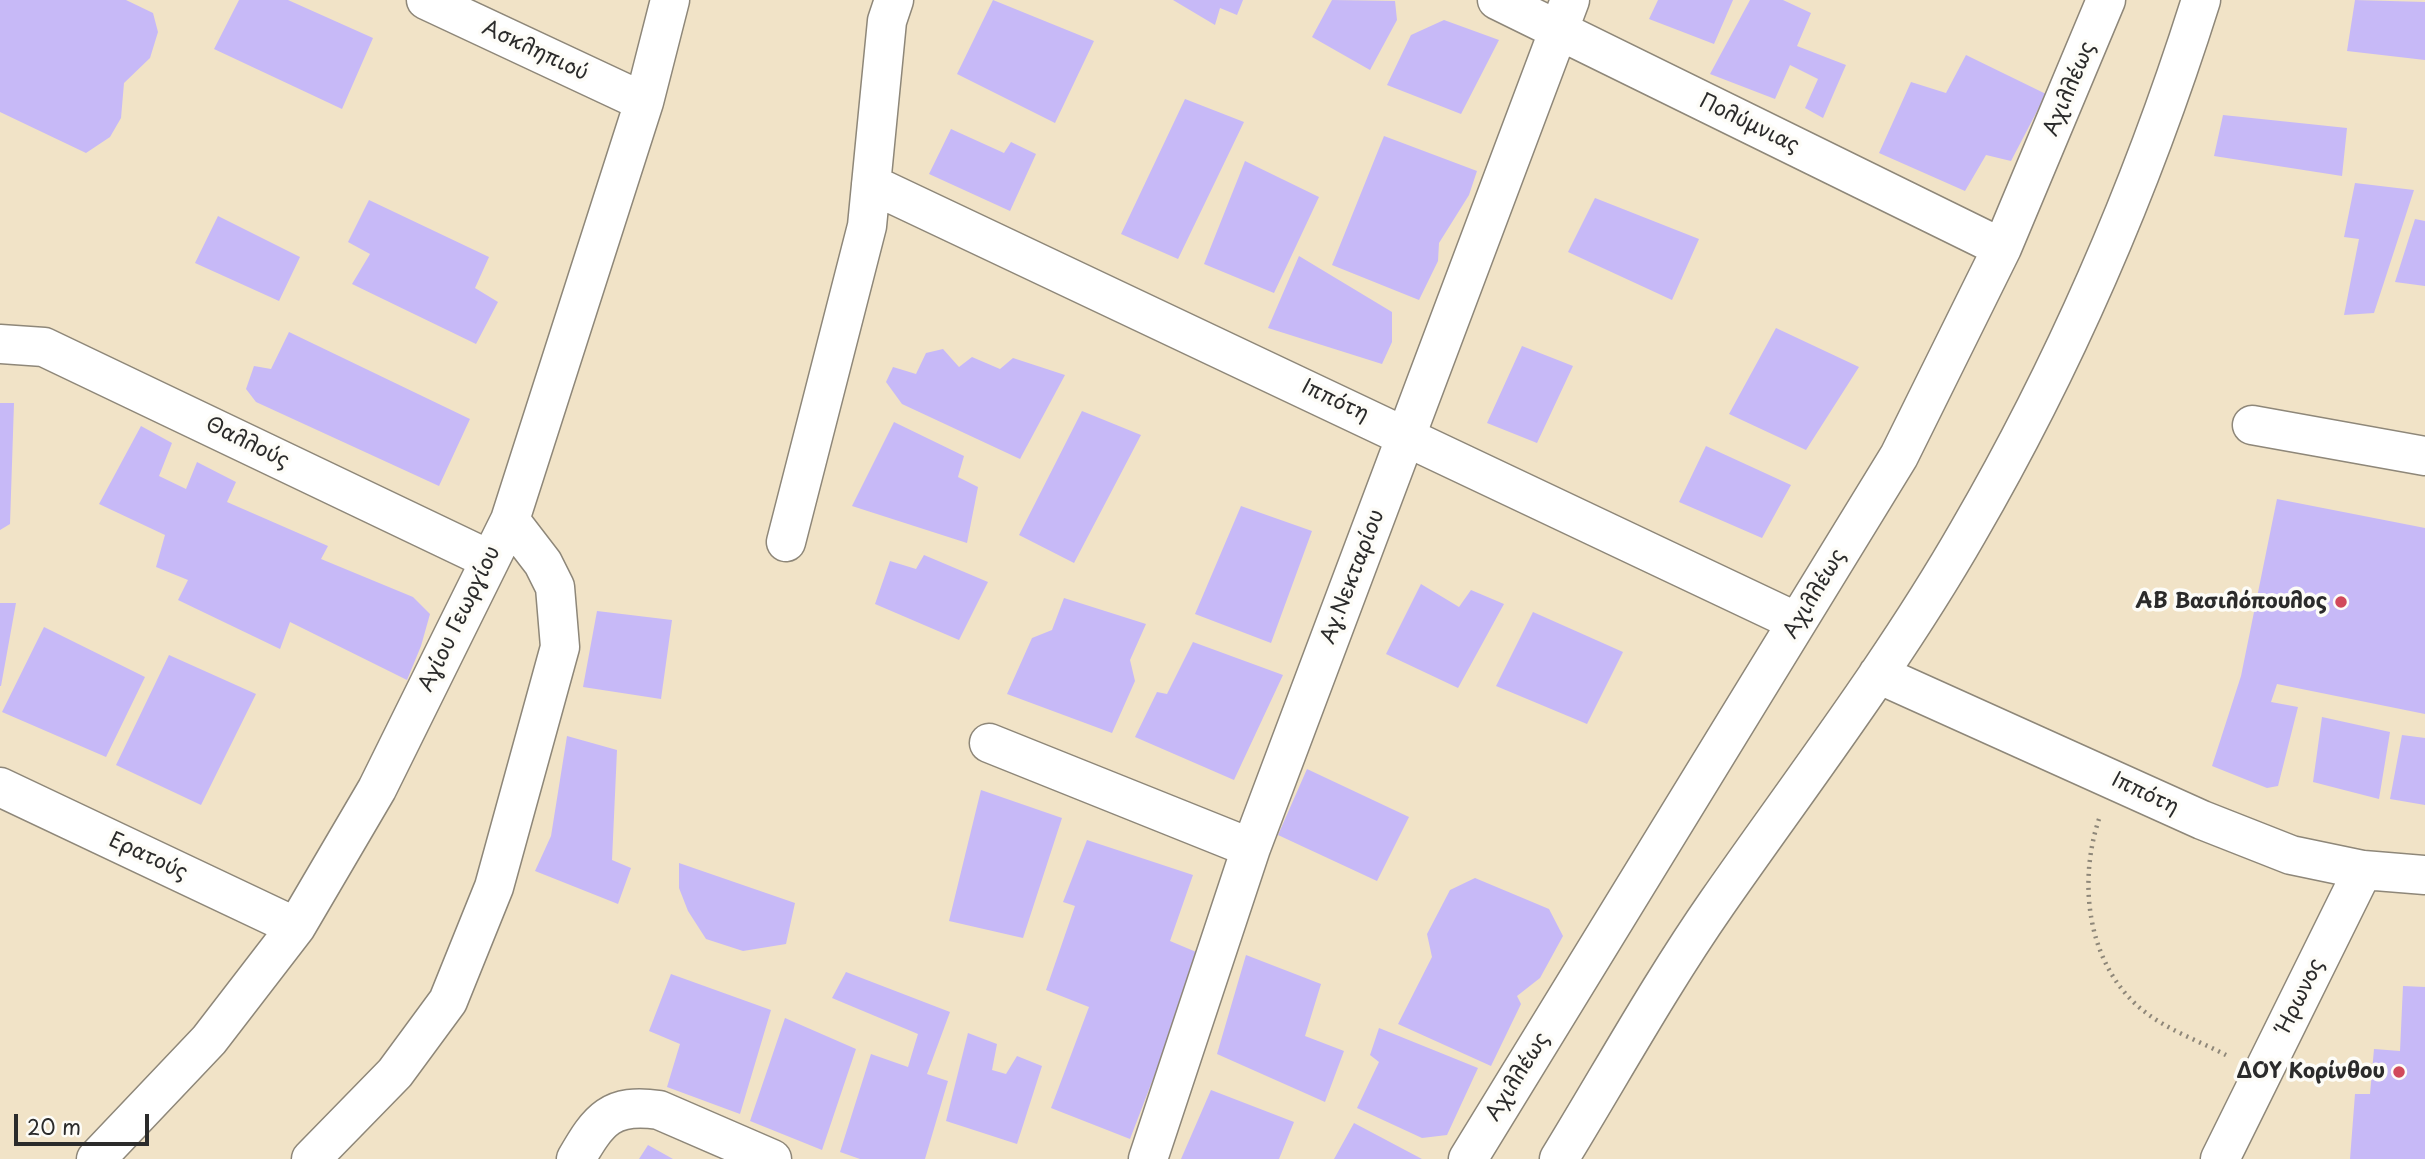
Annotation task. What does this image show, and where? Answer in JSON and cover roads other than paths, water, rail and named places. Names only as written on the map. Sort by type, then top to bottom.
[{"type":"street","name":"Ασκληπιού","points":[[426,0],[644,102]]},
{"type":"street","name":"Αγίου Γεωργίου","points":[[96,1159],[209,1040],[296,927],[377,789],[488,559],[510,520],[644,102],[670,0]]},
{"type":"street","points":[[786,542],[867,226],[887,21],[894,0]]},
{"type":"street","name":"Πολύμνιας","points":[[1497,0],[1563,15],[2002,247]]},
{"type":"street","name":"Αχιλλέως","points":[[1468,1159],[1899,456],[2002,247],[2106,0]]},
{"type":"street","points":[[1559,1159],[1714,907],[1878,674],[1968,534],[2035,408],[2094,285],[2142,167],[2202,0]]},
{"type":"street","name":"Αγ.Νεκταρίου","points":[[1149,1159],[1251,848],[1563,15]]},
{"type":"street","name":"Ιππότη","points":[[871,184],[1407,435],[1797,622]]},
{"type":"street","name":"Θαλλούς","points":[[0,344],[44,347],[488,559]]},
{"type":"street","points":[[2252,425],[2425,456]]},
{"type":"street","points":[[310,1159],[395,1073],[448,1001],[494,887],[560,647],[555,587],[543,564],[510,520]]},
{"type":"street","name":"Ιππότη","points":[[1878,674],[2202,820],[2291,855],[2363,870],[2425,875]]},
{"type":"street","points":[[989,743],[1251,848]]},
{"type":"street","name":"Ερατούς","points":[[0,787],[296,927]]},
{"type":"street","name":"Ήρωνος","points":[[2220,1159],[2363,870]]},
{"type":"street","points":[[576,1159],[601,1124],[617,1110],[659,1110],[772,1159]]},
{"type":"place","name":"ΑΒ Βασιλόπουλος","points":[[2341,602]]},
{"type":"place","name":"ΔΟΥ Κορίνθου","points":[[2399,1072]]}]
